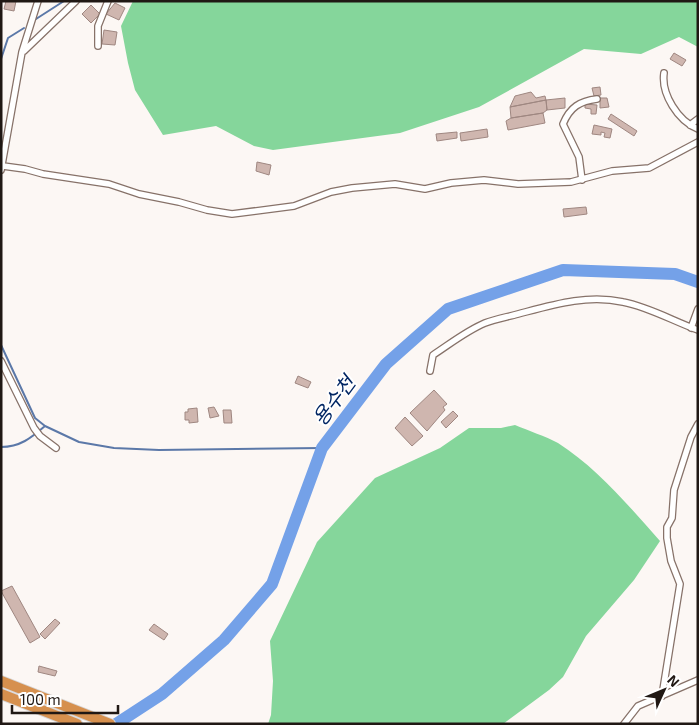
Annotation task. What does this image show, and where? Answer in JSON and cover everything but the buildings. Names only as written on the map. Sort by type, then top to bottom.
[{"type":"highway","points":[[1,680],[110,724]]},
{"type":"highway","points":[[1,694],[77,724]]},
{"type":"street","points":[[38,1],[22,52],[2,168],[25,169],[43,174],[109,184],[139,194],[232,214],[294,206],[340,190],[360,187],[395,184],[425,189],[450,183],[484,180],[518,184],[582,180],[612,171],[650,168],[698,142]]},
{"type":"street","points":[[22,52],[76,1]]},
{"type":"street","points":[[98,46],[98,26],[108,1]]},
{"type":"street","points":[[664,73],[665,93],[690,125],[698,129]]},
{"type":"street","points":[[582,180],[579,157],[563,124],[568,112],[575,106],[584,101],[597,99]]},
{"type":"street","points":[[690,125],[698,119]]},
{"type":"street","points":[[430,371],[433,355],[460,336],[485,323],[556,304],[586,299],[621,301],[643,307],[675,323],[695,329],[698,308]]},
{"type":"street","points":[[1,361],[34,428],[40,436],[56,448]]},
{"type":"street","points":[[662,696],[680,584],[671,561],[666,538],[667,527],[672,518],[674,490],[691,437],[698,424]]},
{"type":"street","points":[[624,724],[638,706],[698,680]]},
{"type":"green space","points":[[133,1],[698,1],[698,47],[679,37],[641,54],[584,49],[479,107],[400,133],[273,150],[254,146],[216,126],[163,135],[135,90],[128,63],[121,26]]},
{"type":"green space","points":[[515,425],[553,440],[586,464],[612,488],[660,541],[634,580],[586,636],[563,677],[549,690],[503,724],[268,724],[271,715],[273,681],[270,641],[317,542],[375,478],[440,448],[469,428],[501,428]]},
{"type":"waterway","points":[[36,19],[64,1]]},
{"type":"waterway","points":[[1,59],[8,38],[24,28]]},
{"type":"waterway","name":"용수천","points":[[116,724],[162,694],[224,640],[272,584],[322,448],[386,364],[448,309],[563,270],[675,274],[698,282]]},
{"type":"waterway","points":[[1,345],[35,418],[45,426]]},
{"type":"waterway","points":[[1,447],[8,447],[25,441],[45,426],[79,442],[114,448],[159,450],[322,448]]}]
